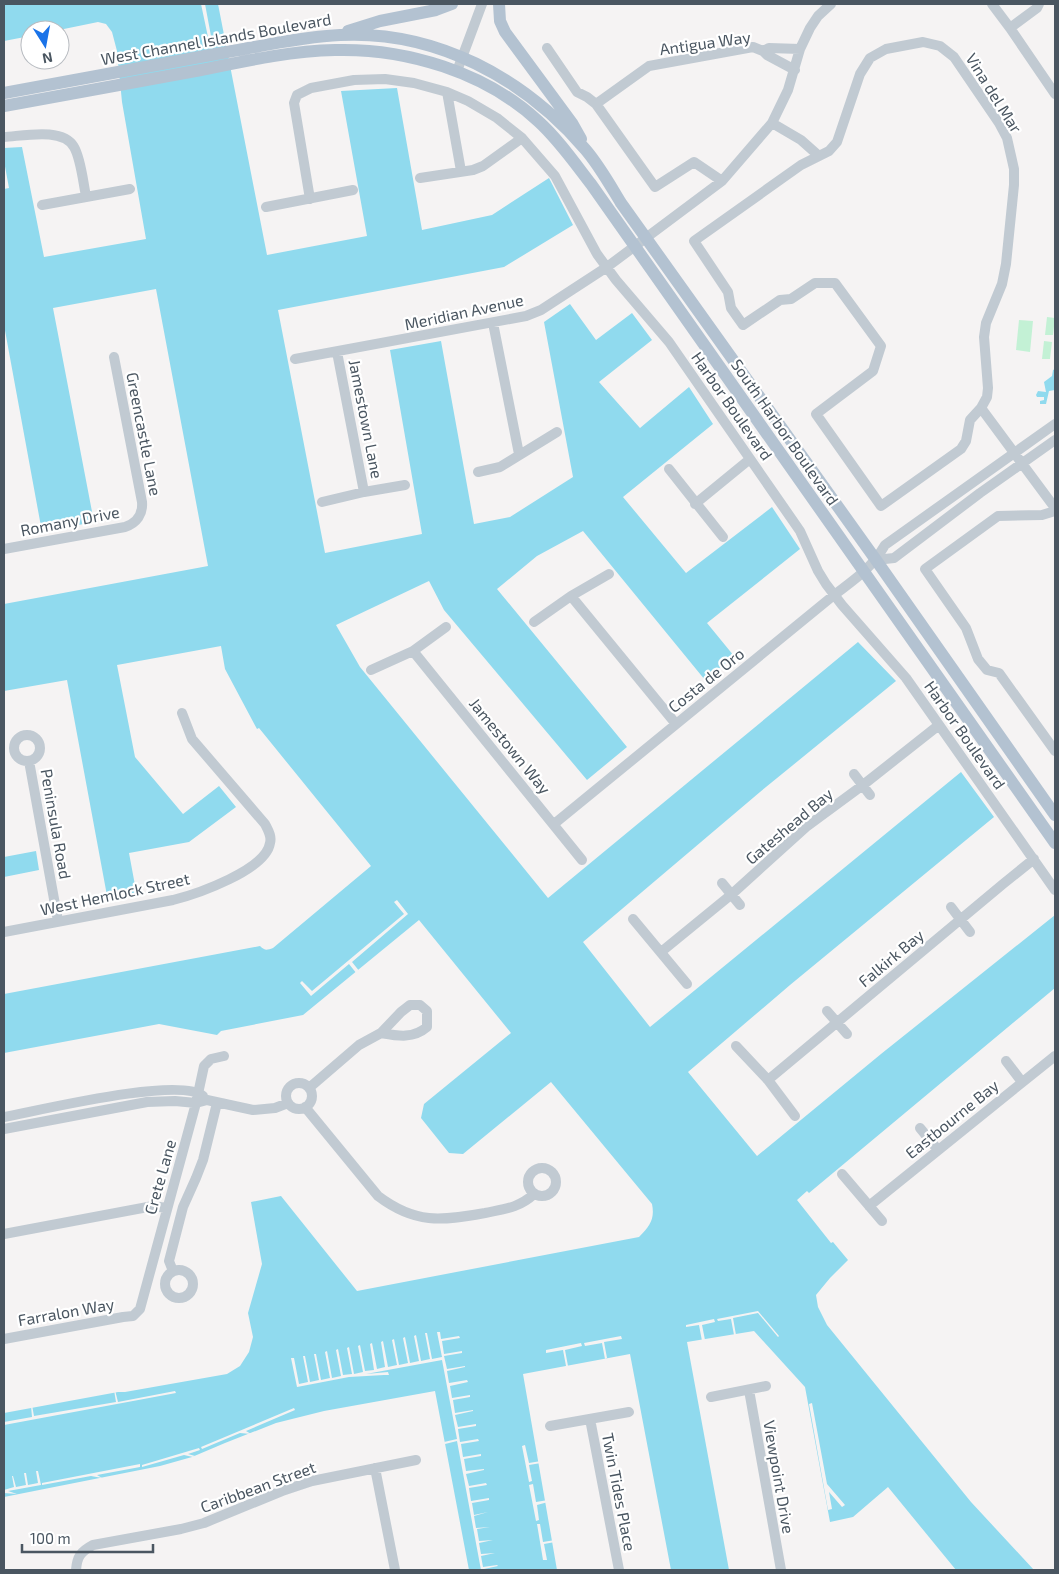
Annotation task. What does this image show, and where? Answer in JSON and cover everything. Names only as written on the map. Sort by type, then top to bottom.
[{"type":"main road","points":[[339,35],[354,28],[414,16],[452,4]]},
{"type":"main road","points":[[499,4],[500,21],[506,32],[572,122],[586,150]]},
{"type":"main road","name":"West Channel Islands Boulevard","points":[[4,106],[72,94],[339,35],[370,34],[404,39],[430,45],[462,56]]},
{"type":"main road","name":"West Channel Islands Boulevard","points":[[4,93],[276,49],[366,50],[423,60],[457,71]]},
{"type":"main road","name":"South Harbor Boulevard","points":[[462,56],[484,67],[525,93],[586,150],[1055,815]]},
{"type":"main road","name":"South Harbor Boulevard","points":[[457,71],[488,86],[537,120],[564,148],[1055,843]]},
{"type":"street","points":[[457,71],[482,4]]},
{"type":"street","name":"Meridian Avenue","points":[[295,359],[526,316],[541,310],[607,267],[722,181],[772,123],[788,90],[800,49],[818,16],[831,4]]},
{"type":"street","points":[[992,4],[1055,94]]},
{"type":"street","points":[[1010,28],[1037,8],[1039,4]]},
{"type":"street","name":"Vina del Mar","points":[[916,43],[931,43],[949,52],[999,123],[1011,154],[1014,185],[1005,271],[1002,284],[986,323],[984,337],[987,397],[981,408],[970,420],[966,441],[962,449],[881,506],[816,414],[873,371],[881,346],[835,283],[815,283],[791,299],[780,300],[743,325],[731,308],[728,292],[694,241],[800,165],[819,156],[829,151],[837,142],[860,74],[867,62],[878,52],[916,43]]},
{"type":"street","name":"Antigua Way","points":[[596,104],[649,66],[753,47],[763,50],[769,48],[774,53],[800,49]]},
{"type":"street","points":[[547,48],[577,92],[596,104],[655,187],[694,162],[722,181]]},
{"type":"street","points":[[774,53],[795,70]]},
{"type":"street","name":"Harbor Boulevard","points":[[310,199],[294,103],[297,95],[311,88],[354,80],[385,79],[414,83],[447,92],[497,118],[522,138],[555,176],[597,254],[616,280],[669,342],[800,531],[818,571],[834,595],[906,678],[1055,890]]},
{"type":"street","points":[[447,92],[461,171]]},
{"type":"street","points":[[772,123],[800,140],[819,156]]},
{"type":"street","points":[[4,137],[54,134],[67,139],[76,151],[86,196]]},
{"type":"street","points":[[420,178],[473,170],[483,166],[522,138]]},
{"type":"street","points":[[42,205],[130,189]]},
{"type":"street","points":[[266,207],[353,190]]},
{"type":"street","points":[[493,323],[519,454]]},
{"type":"street","name":"Jamestown Lane","points":[[337,352],[364,492]]},
{"type":"street","name":"Greencastle Lane","points":[[114,357],[142,502],[139,516]]},
{"type":"street","points":[[981,408],[1055,510],[1042,515],[998,516],[925,569],[966,628],[978,659],[987,670],[999,673],[1055,751]]},
{"type":"street","name":"Costa de Oro","points":[[554,824],[864,572],[876,560],[885,545],[1055,424]]},
{"type":"street","points":[[478,472],[500,467],[557,432]]},
{"type":"street","points":[[876,560],[894,558],[980,492],[1055,440]]},
{"type":"street","points":[[695,504],[750,459]]},
{"type":"street","points":[[669,469],[723,537]]},
{"type":"street","name":"Jamestown Lane","points":[[322,502],[405,485]]},
{"type":"street","name":"Romany Drive","points":[[4,549],[125,527],[134,522],[139,516]]},
{"type":"street","points":[[534,622],[571,596],[608,574]]},
{"type":"street","points":[[571,596],[676,724]]},
{"type":"street","points":[[371,670],[414,651],[446,627]]},
{"type":"street","name":"Jamestown Way","points":[[414,651],[582,860]]},
{"type":"street","name":"West Hemlock Street","points":[[4,932],[173,900],[194,894],[218,885],[263,857],[269,848],[271,838],[265,824],[192,739],[182,714]]},
{"type":"street","name":"Gateshead Bay","points":[[661,952],[732,894],[806,828],[863,786],[938,725]]},
{"type":"street","name":"Peninsula Road","points":[[30,761],[58,922]]},
{"type":"street","points":[[854,774],[870,795]]},
{"type":"street","name":"Falkirk Bay","points":[[768,1080],[1034,859]]},
{"type":"street","points":[[722,883],[740,905]]},
{"type":"street","points":[[951,907],[970,932]]},
{"type":"street","points":[[633,918],[687,984]]},
{"type":"street","points":[[827,1011],[847,1034]]},
{"type":"street","points":[[309,1088],[359,1045],[381,1033]]},
{"type":"street","points":[[736,1046],[768,1080],[795,1116]]},
{"type":"street","name":"Crete Lane","points":[[133,1316],[140,1309],[196,1103],[204,1066],[211,1059],[224,1056]]},
{"type":"street","name":"Eastbourne Bay","points":[[869,1206],[1055,1056]]},
{"type":"street","points":[[1006,1061],[1022,1082]]},
{"type":"street","points":[[288,1103],[286,1094],[290,1086],[302,1083],[309,1088],[312,1096],[306,1107]]},
{"type":"street","points":[[4,1117],[141,1091],[198,1092],[212,1102]]},
{"type":"street","points":[[4,1129],[147,1102],[212,1102],[253,1110],[275,1108],[288,1103],[298,1108],[306,1107]]},
{"type":"street","points":[[173,1271],[170,1261],[183,1207],[203,1160],[212,1102]]},
{"type":"street","points":[[306,1107],[378,1196],[391,1206],[406,1213],[432,1219],[450,1219],[508,1209],[525,1202],[534,1194]]},
{"type":"street","points":[[920,1128],[938,1150]]},
{"type":"street","points":[[842,1174],[882,1221]]},
{"type":"street","points":[[4,1234],[153,1206],[166,1208]]},
{"type":"street","name":"Farralon Way","points":[[4,1339],[133,1316]]},
{"type":"street","points":[[710,1397],[766,1386]]},
{"type":"street","name":"Viewpoint Drive","points":[[748,1390],[781,1570]]},
{"type":"street","name":"Twin Tides Place","points":[[550,1426],[629,1412]]},
{"type":"street","name":"Twin Tides Place","points":[[590,1419],[618,1570]]},
{"type":"street","name":"Caribbean Street","points":[[76,1570],[77,1558],[82,1551],[93,1545],[181,1529],[312,1481],[416,1460]]},
{"type":"street","points":[[375,1468],[395,1570]]},
{"type":"green space","points":[[1047,317],[1055,318],[1053,335],[1045,335]]},
{"type":"green space","points":[[1019,320],[1033,321],[1030,352],[1016,350]]},
{"type":"green space","points":[[1044,341],[1052,342],[1050,359],[1042,359]]},
{"type":"water","points":[[4,4],[218,4],[267,255],[367,236],[341,91],[397,88],[422,230],[492,215],[549,178],[573,225],[504,267],[278,310],[325,553],[422,534],[390,350],[441,341],[474,524],[510,517],[573,477],[544,322],[570,304],[596,340],[632,313],[652,340],[599,382],[640,428],[689,387],[713,424],[623,497],[686,573],[772,507],[800,549],[707,623],[734,656],[705,680],[583,531],[537,556],[497,589],[627,747],[587,780],[444,610],[429,581],[336,625],[360,667],[548,898],[858,642],[896,681],[760,792],[583,942],[650,1027],[961,772],[994,817],[790,985],[688,1072],[757,1156],[1055,915],[1055,988],[809,1193],[807,1191],[797,1200],[831,1243],[833,1242],[848,1260],[816,1295],[818,1307],[827,1325],[971,1502],[1034,1570],[956,1570],[888,1487],[853,1517],[830,1522],[805,1387],[754,1331],[687,1342],[729,1570],[671,1570],[630,1354],[523,1374],[557,1570],[469,1570],[435,1391],[324,1411],[276,1423],[192,1457],[160,1466],[4,1497],[4,1413],[227,1374],[240,1366],[249,1352],[253,1337],[248,1313],[262,1264],[251,1202],[281,1196],[357,1291],[639,1237],[649,1226],[653,1214],[652,1204],[551,1082],[463,1154],[449,1153],[421,1118],[424,1104],[511,1033],[419,920],[303,1015],[221,1031],[217,1035],[159,1024],[4,1053],[4,994],[260,946],[266,950],[273,948],[371,866],[259,728],[257,729],[225,669],[221,646],[117,665],[135,757],[183,814],[219,786],[236,807],[189,842],[129,853],[137,896],[108,901],[67,680],[4,691],[4,604],[208,566],[156,289],[53,308],[94,522],[42,532],[4,325],[4,189],[9,188],[4,161],[4,148],[22,147],[44,257],[146,239],[122,102],[117,51],[112,32],[106,24],[98,22],[70,28],[70,20],[20,20],[20,38],[4,41]]},
{"type":"water","points":[[1055,369],[1055,390],[1049,391],[1046,404],[1040,404],[1044,397],[1037,397],[1036,395],[1038,391],[1046,392],[1044,382],[1052,376]]},
{"type":"water","points":[[36,851],[39,870],[4,877],[4,857]]},
{"type":"pier","points":[[201,4],[205,4],[211,36],[208,37]]},
{"type":"pier","points":[[397,900],[408,914],[352,962],[360,972],[357,974],[349,964],[311,996],[300,983],[302,981],[312,991],[404,914],[394,902]]},
{"type":"pier","points":[[758,1311],[778,1337],[758,1313],[733,1318],[736,1335],[734,1335],[731,1319],[718,1321],[717,1319]]},
{"type":"pier","points":[[714,1319],[715,1322],[702,1325],[705,1340],[702,1341],[699,1325],[686,1327],[686,1325]]},
{"type":"pier","points":[[437,1332],[440,1332],[441,1339],[459,1336],[460,1338],[442,1341],[444,1354],[462,1351],[462,1353],[444,1356],[447,1369],[465,1366],[447,1371],[449,1383],[467,1380],[468,1382],[450,1386],[452,1398],[470,1395],[470,1397],[453,1400],[455,1413],[473,1410],[455,1415],[458,1427],[476,1424],[476,1426],[458,1429],[460,1442],[478,1439],[479,1441],[461,1444],[463,1457],[481,1454],[481,1456],[464,1459],[466,1471],[484,1469],[466,1474],[469,1486],[486,1483],[487,1485],[469,1488],[471,1501],[489,1498],[489,1500],[472,1503],[474,1515],[488,1512],[474,1516],[476,1528],[490,1527],[477,1529],[479,1541],[493,1540],[479,1543],[481,1554],[495,1553],[481,1556],[483,1567],[498,1566],[484,1570],[481,1570],[457,1441],[445,1444],[444,1442],[457,1439],[442,1360],[366,1374],[388,1372],[389,1375],[349,1377],[297,1387],[291,1358],[294,1358],[299,1384],[308,1382],[303,1356],[305,1356],[310,1382],[319,1380],[314,1354],[316,1354],[321,1380],[330,1378],[325,1352],[327,1351],[332,1378],[341,1376],[336,1350],[338,1349],[343,1375],[352,1374],[347,1348],[349,1347],[354,1374],[363,1372],[358,1346],[360,1345],[365,1371],[374,1370],[370,1344],[372,1343],[377,1369],[385,1367],[381,1342],[383,1341],[388,1367],[397,1365],[392,1340],[394,1339],[399,1365],[408,1363],[403,1338],[405,1337],[410,1363],[419,1361],[414,1336],[416,1335],[421,1361],[430,1359],[425,1333],[427,1333],[432,1359],[442,1357]]},
{"type":"pier","points":[[621,1336],[622,1339],[604,1342],[607,1358],[605,1359],[602,1343],[585,1346],[584,1343]]},
{"type":"pier","points":[[581,1343],[582,1346],[565,1350],[568,1366],[566,1366],[563,1350],[546,1353],[546,1350]]},
{"type":"pier","points":[[114,1390],[118,1402],[175,1391],[176,1393],[4,1425],[4,1422],[32,1417],[32,1405],[34,1416],[116,1402]]},
{"type":"pier","points":[[812,1403],[827,1484],[845,1505],[842,1507],[829,1492],[832,1509],[828,1510],[809,1404]]},
{"type":"pier","points":[[294,1408],[295,1410],[246,1431],[251,1434],[240,1433],[202,1449],[201,1447]]},
{"type":"pier","points":[[525,1445],[529,1463],[541,1461],[541,1463],[529,1465],[532,1481],[529,1482],[522,1446]]},
{"type":"pier","points":[[199,1448],[200,1450],[188,1454],[195,1456],[193,1457],[184,1455],[142,1467],[142,1465]]},
{"type":"pier","points":[[140,1464],[140,1467],[97,1475],[102,1478],[91,1476],[42,1485],[42,1483]]},
{"type":"pier","points":[[36,1471],[38,1471],[41,1485],[8,1491],[17,1494],[4,1493],[4,1490],[14,1487],[12,1476],[16,1487],[26,1485],[24,1473],[26,1473],[28,1485],[38,1483]]},
{"type":"pier","points":[[533,1484],[536,1502],[548,1500],[548,1502],[537,1505],[539,1520],[536,1521],[529,1485]]},
{"type":"pier","points":[[537,1524],[540,1524],[543,1542],[555,1540],[555,1542],[544,1544],[547,1560],[543,1560]]}]
